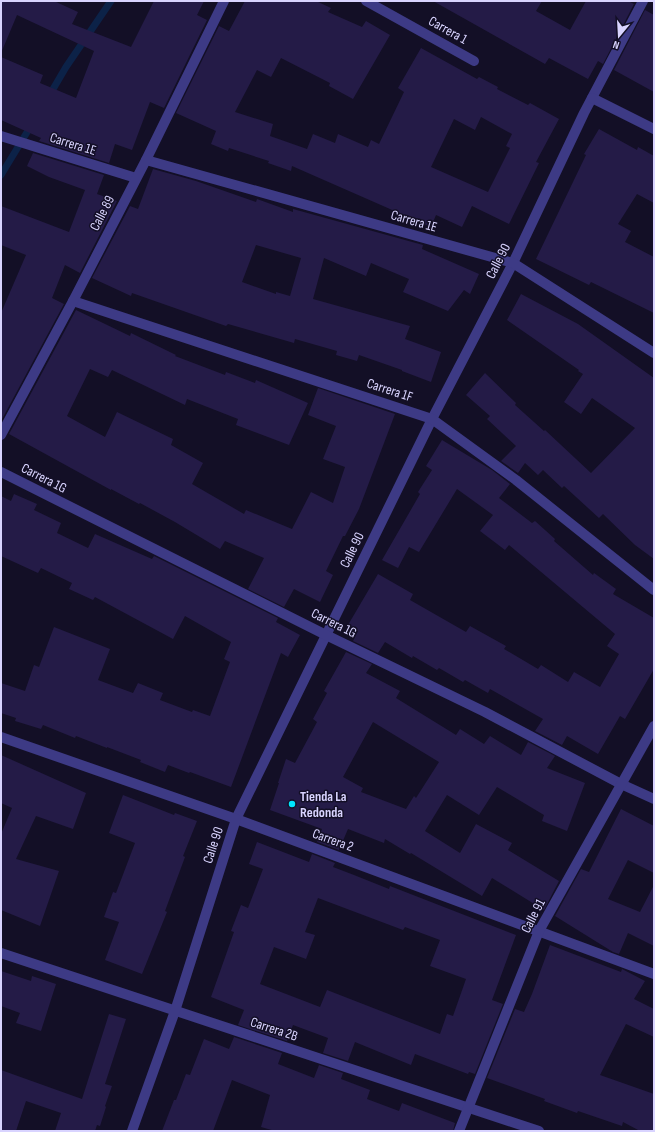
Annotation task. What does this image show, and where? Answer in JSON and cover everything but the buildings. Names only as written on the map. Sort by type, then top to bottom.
[{"type":"street","name":"Calle 89","points":[[1,435],[146,160],[224,1]]},
{"type":"street","name":"Carrera 1","points":[[366,1],[474,61]]},
{"type":"street","name":"Calle 90","points":[[132,1131],[174,1011],[236,819],[432,419],[513,263],[592,98],[643,1]]},
{"type":"street","points":[[592,98],[654,129]]},
{"type":"street","name":"Carrera 1E","points":[[2,136],[136,178]]},
{"type":"street","name":"Carrera 1E","points":[[146,160],[513,263],[654,354]]},
{"type":"street","name":"Carrera 1F","points":[[73,301],[432,419],[516,480],[654,590]]},
{"type":"street","name":"Carrera 1G","points":[[1,472],[326,635],[485,712],[621,784],[654,799]]},
{"type":"street","name":"Calle 91","points":[[459,1131],[539,931],[654,726]]},
{"type":"street","name":"Carrera 2","points":[[1,737],[236,819],[654,974]]},
{"type":"street","name":"Carrera 2B","points":[[1,953],[539,1131]]},
{"type":"waterway","points":[[49,96],[66,67],[111,1]]},
{"type":"waterway","points":[[1,175],[32,124]]},
{"type":"place","name":"Tienda La Redonda","points":[[292,804]]}]
